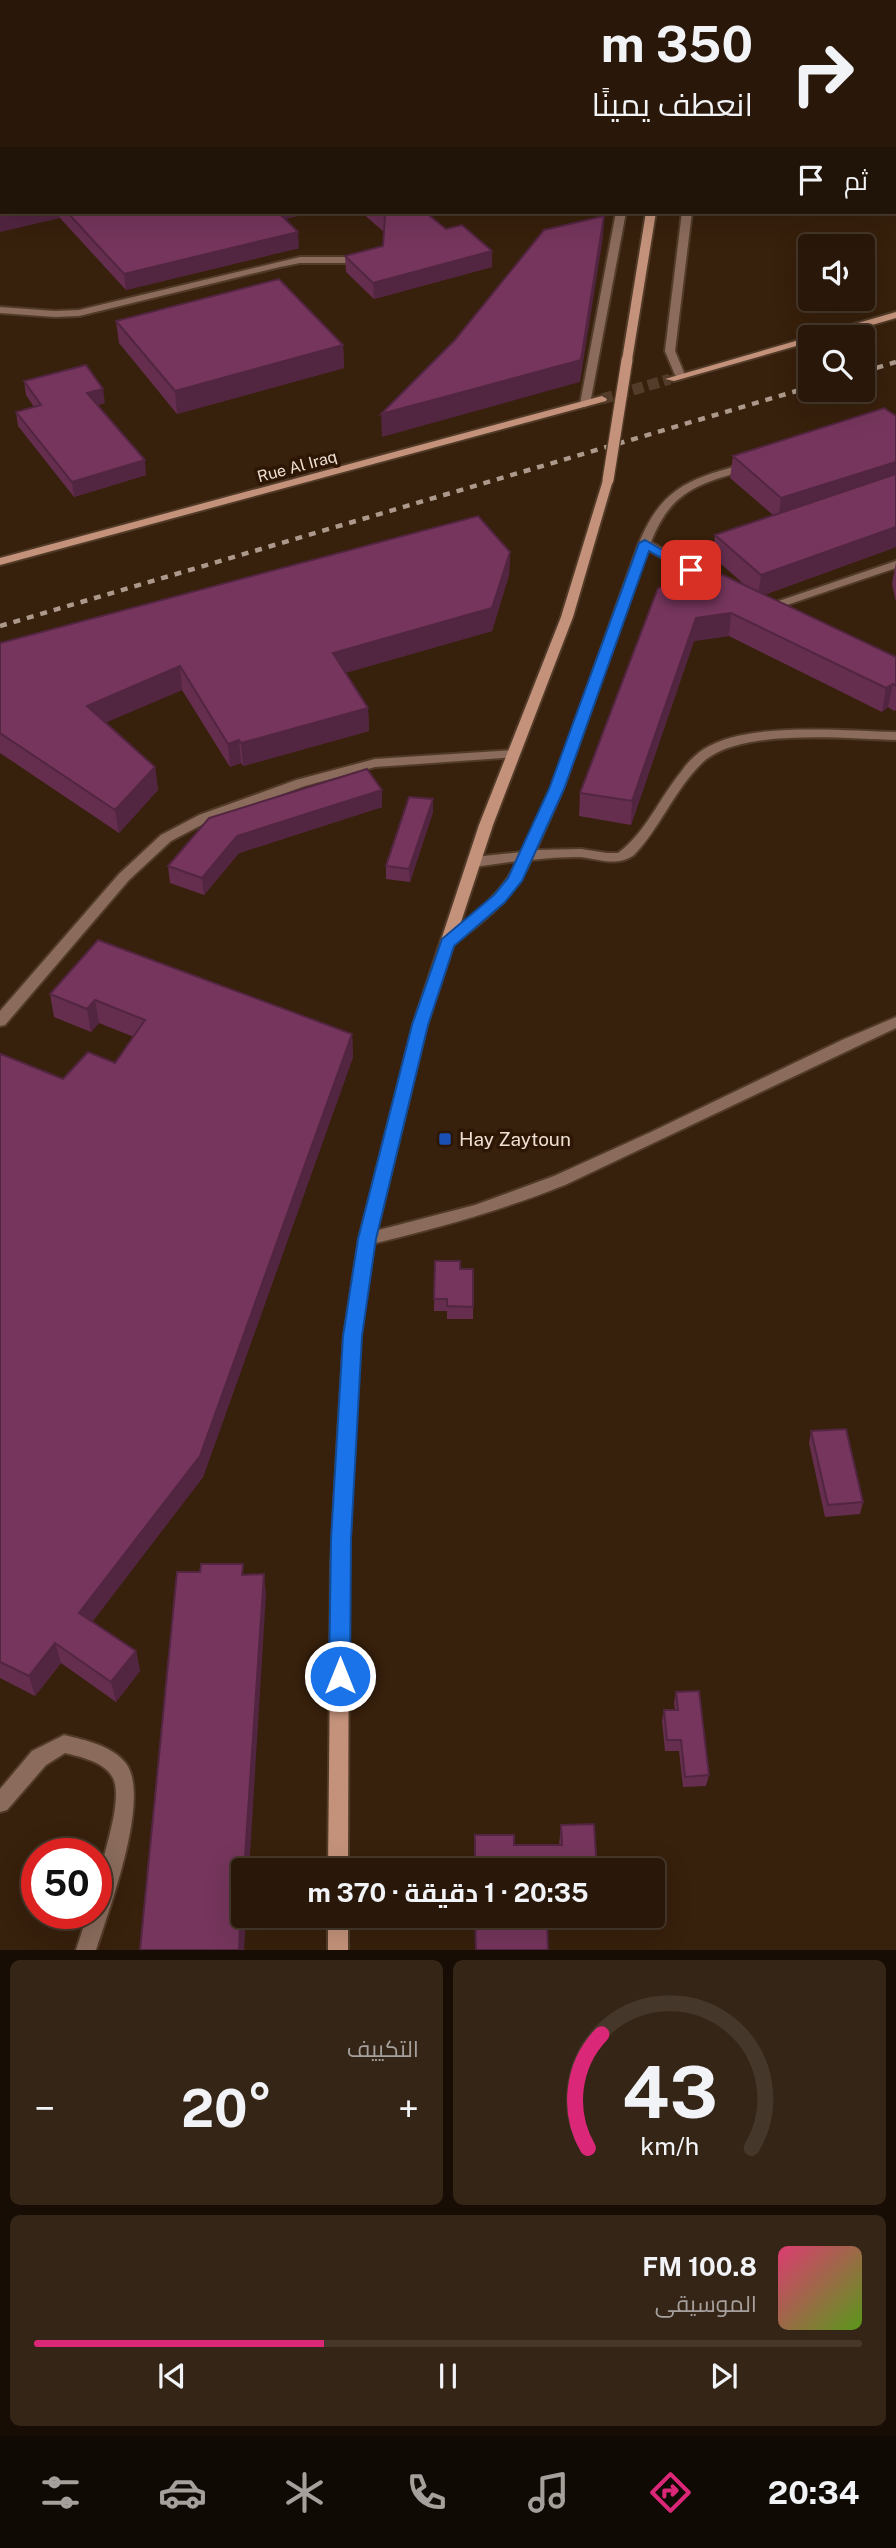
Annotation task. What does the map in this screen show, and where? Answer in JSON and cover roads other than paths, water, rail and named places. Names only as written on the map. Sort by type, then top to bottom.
[{"type":"main road","points":[[338,1858],[345,1433],[352,1336],[367,1239],[416,1037],[474,862],[567,617],[608,480],[651,214]]},
{"type":"main road","points":[[863,325],[896,316]]},
{"type":"main road","points":[[675,377],[798,342]]},
{"type":"main road","name":"Rue Al Iraq","points":[[0,562],[602,399]]},
{"type":"main road","points":[[338,1928],[338,1950]]},
{"type":"street","points":[[585,404],[621,214]]},
{"type":"street","points":[[675,377],[670,351],[687,214]]},
{"type":"street","points":[[0,310],[79,313],[300,260],[351,260]]},
{"type":"street","points":[[447,943],[500,899],[515,881],[557,789],[645,543],[659,511],[692,484],[756,464]]},
{"type":"street","points":[[673,560],[738,538]]},
{"type":"street","points":[[645,543],[737,593]]},
{"type":"street","points":[[780,614],[763,605],[896,564]]},
{"type":"street","points":[[474,862],[572,853],[610,858],[623,856],[640,840],[655,814],[700,758],[715,748],[770,736],[896,736]]},
{"type":"street","points":[[0,1021],[124,877],[166,838],[204,818],[301,783],[375,763],[514,754]]},
{"type":"street","points":[[367,1239],[469,1214],[523,1195],[896,1022]]},
{"type":"street","points":[[0,1802],[39,1758],[64,1744],[97,1753],[121,1773],[127,1796],[108,1880],[86,1950]]},
{"type":"tunnel","points":[[602,399],[670,379]]},
{"type":"railway","points":[[875,368],[896,362]]},
{"type":"railway","points":[[0,626],[798,391]]},
{"type":"place","name":"Hay Zaytoun","points":[[445,1139]]}]
